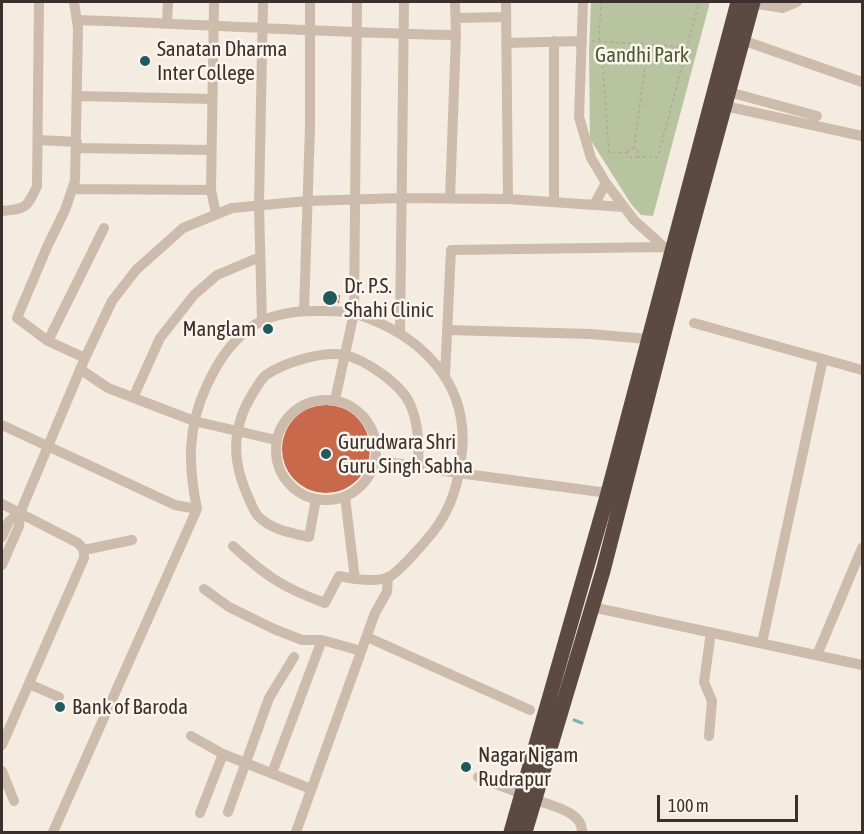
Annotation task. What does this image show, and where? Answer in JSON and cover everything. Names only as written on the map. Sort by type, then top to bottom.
[{"type":"highway","points":[[525,832],[529,797],[587,566],[615,494],[674,249],[727,99],[742,40],[748,2]]},
{"type":"highway","points":[[511,832],[529,797],[603,571],[615,494],[648,339],[748,2]]},
{"type":"highway","points":[[587,566],[603,571]]},
{"type":"street","points":[[2,211],[22,209],[29,204],[37,186],[39,2]]},
{"type":"street","points":[[75,2],[78,28],[75,181],[17,318],[48,341],[85,358]]},
{"type":"street","points":[[167,23],[168,2]]},
{"type":"street","points":[[214,2],[211,190],[216,214]]},
{"type":"street","points":[[262,322],[259,205],[263,2]]},
{"type":"street","points":[[304,311],[310,2]]},
{"type":"street","points":[[335,400],[354,313],[357,2]]},
{"type":"street","points":[[400,332],[404,2]]},
{"type":"street","points":[[450,198],[456,35],[455,2]]},
{"type":"street","points":[[506,2],[508,199]]},
{"type":"street","points":[[583,2],[579,117],[591,158],[606,183],[634,220],[674,249]]},
{"type":"street","points":[[748,2],[783,8],[797,2]]},
{"type":"street","points":[[456,18],[506,17]]},
{"type":"street","points":[[76,20],[357,33],[456,35]]},
{"type":"street","points":[[742,40],[862,82]]},
{"type":"street","points":[[554,41],[554,202]]},
{"type":"street","points":[[506,43],[582,41]]},
{"type":"street","points":[[78,96],[212,99]]},
{"type":"street","points":[[727,99],[817,116]]},
{"type":"street","points":[[727,99],[862,136]]},
{"type":"street","points":[[38,140],[77,145],[211,150]]},
{"type":"street","points":[[594,205],[606,183]]},
{"type":"street","points":[[73,189],[211,190]]},
{"type":"street","points":[[2,565],[19,526],[20,513],[80,369],[112,301],[136,270],[183,228],[232,208],[307,201],[401,198],[508,199],[624,207]]},
{"type":"street","points":[[48,341],[104,228]]},
{"type":"street","points":[[445,375],[451,250],[674,249]]},
{"type":"street","points":[[133,398],[160,338],[194,295],[217,275],[260,256]]},
{"type":"street","points":[[53,832],[197,509],[192,482],[190,446],[194,421],[202,395],[227,348],[252,327],[262,322],[276,316],[304,311],[354,313],[400,332],[427,353],[445,375],[458,405],[463,437],[459,473],[448,510],[415,552],[388,577],[355,579],[339,576],[325,603],[296,593],[263,573],[233,546]]},
{"type":"street","points":[[694,323],[862,370]]},
{"type":"street","points":[[447,330],[590,334],[648,339]]},
{"type":"street","points":[[316,499],[309,537],[279,530],[258,517],[240,481],[236,432],[245,406],[264,376],[290,362],[319,356],[345,355],[391,381],[409,402],[416,424],[419,448],[418,467]]},
{"type":"street","points":[[762,643],[822,359]]},
{"type":"street","points":[[80,369],[108,388],[194,421],[276,440]]},
{"type":"street","points":[[320,400],[335,400],[350,406],[363,416],[372,429],[376,444],[375,460],[369,476],[357,490],[345,497],[324,501],[307,497],[292,488],[281,474],[275,458],[276,440],[281,425],[291,413],[304,404],[320,400]]},
{"type":"street","points":[[2,425],[175,505],[197,509]]},
{"type":"street","points":[[375,460],[615,494]]},
{"type":"street","points":[[345,497],[355,579]]},
{"type":"street","points":[[2,504],[78,543],[84,550],[84,558],[2,745]]},
{"type":"street","points":[[2,537],[9,521],[20,513]]},
{"type":"street","points":[[84,550],[132,540]]},
{"type":"street","points":[[817,655],[862,548]]},
{"type":"street","points":[[296,832],[375,613],[387,592],[388,577]]},
{"type":"street","points":[[204,589],[229,607],[274,629],[302,640],[322,640],[361,651]]},
{"type":"street","points":[[592,607],[862,665]]},
{"type":"street","points":[[709,736],[711,701],[704,682],[711,632]]},
{"type":"street","points":[[367,637],[530,710]]},
{"type":"street","points":[[272,772],[322,640]]},
{"type":"street","points":[[228,812],[261,716],[269,698],[294,657]]},
{"type":"street","points":[[29,684],[59,697]]},
{"type":"street","points":[[190,736],[223,754],[311,789]]},
{"type":"street","points":[[200,813],[223,754]]},
{"type":"street","points":[[2,771],[14,801]]},
{"type":"street","points":[[478,777],[576,817],[582,825],[582,832]]},
{"type":"path","points":[[599,41],[601,2]]},
{"type":"path","points":[[628,153],[631,158],[658,157],[699,2]]},
{"type":"path","points":[[582,41],[686,47]]},
{"type":"path","points":[[634,149],[648,44]]},
{"type":"path","points":[[602,54],[609,152],[628,153],[629,150],[634,149]]},
{"type":"path","points":[[634,149],[638,152],[637,157]]},
{"type":"green space","name":"Gandhi Park","points":[[591,2],[710,2],[653,216],[641,215],[631,204],[590,139]]},
{"type":"building","points":[[323,294],[340,295],[339,303],[323,303]]},
{"type":"building","name":"Gurudwara Shri Guru Singh Sabha","points":[[317,405],[335,405],[351,412],[363,424],[370,440],[370,458],[363,474],[351,486],[335,493],[317,493],[301,486],[289,474],[282,458],[282,440],[289,424],[301,412]]},
{"type":"waterway","points":[[574,720],[582,723]]},
{"type":"place","name":"Sanatan Dharma Inter College","points":[[145,61]]},
{"type":"place","name":"Dr. P.S. Shahi Clinic","points":[[330,298]]},
{"type":"place","name":"Manglam","points":[[268,329]]},
{"type":"place","name":"Gurudwara Shri Guru Singh Sabha","points":[[326,454]]},
{"type":"place","name":"Bank of Baroda","points":[[60,707]]},
{"type":"place","name":"Nagar Nigam Rudrapur","points":[[466,767]]}]
